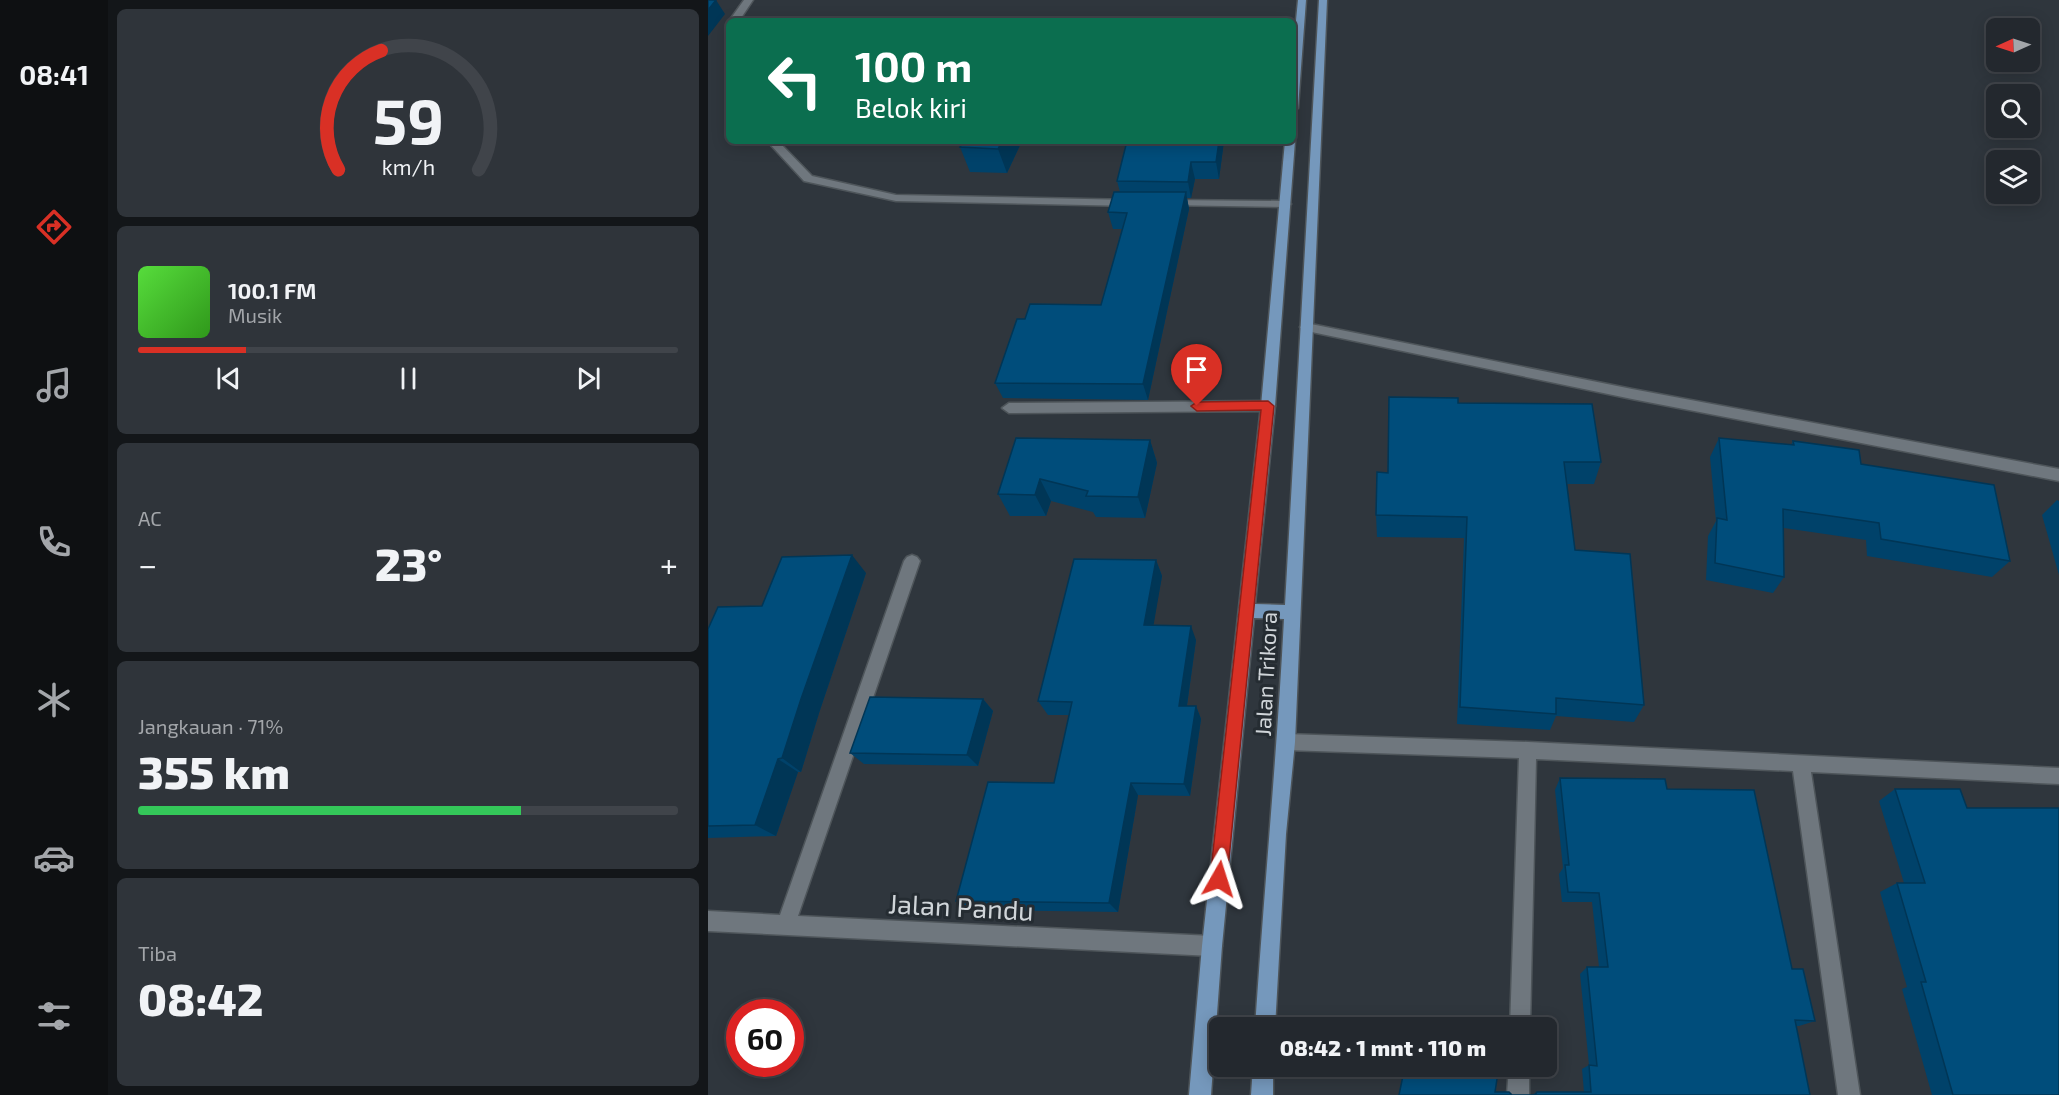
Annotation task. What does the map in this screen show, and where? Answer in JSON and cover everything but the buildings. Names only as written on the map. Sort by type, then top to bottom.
[{"type":"main road","points":[[1296,72],[1302,0]]},
{"type":"main road","name":"Jalan Trikora","points":[[1266,1017],[1277,834],[1286,742],[1323,0]]},
{"type":"main road","name":"Jalan Trikora","points":[[1200,1095],[1212,946],[1268,406],[1290,144]]},
{"type":"main road","points":[[1246,611],[1293,612]]},
{"type":"main road","points":[[1262,1095],[1263,1077]]},
{"type":"street","points":[[737,18],[749,0]]},
{"type":"street","points":[[775,144],[808,179],[896,198],[1285,204]]},
{"type":"street","points":[[1306,327],[1632,394],[2059,475]]},
{"type":"street","points":[[1010,408],[1268,406]]},
{"type":"street","points":[[786,924],[912,561]]},
{"type":"street","points":[[1286,742],[1528,750],[2059,776]]},
{"type":"street","points":[[1520,1017],[1528,750]]},
{"type":"street","points":[[1801,765],[1849,1095]]},
{"type":"street","name":"Jalan Pandu","points":[[708,921],[1212,946]]},
{"type":"street","points":[[1518,1095],[1519,1077]]},
{"type":"route","points":[[1197,406],[1268,406],[1219,879]]}]
